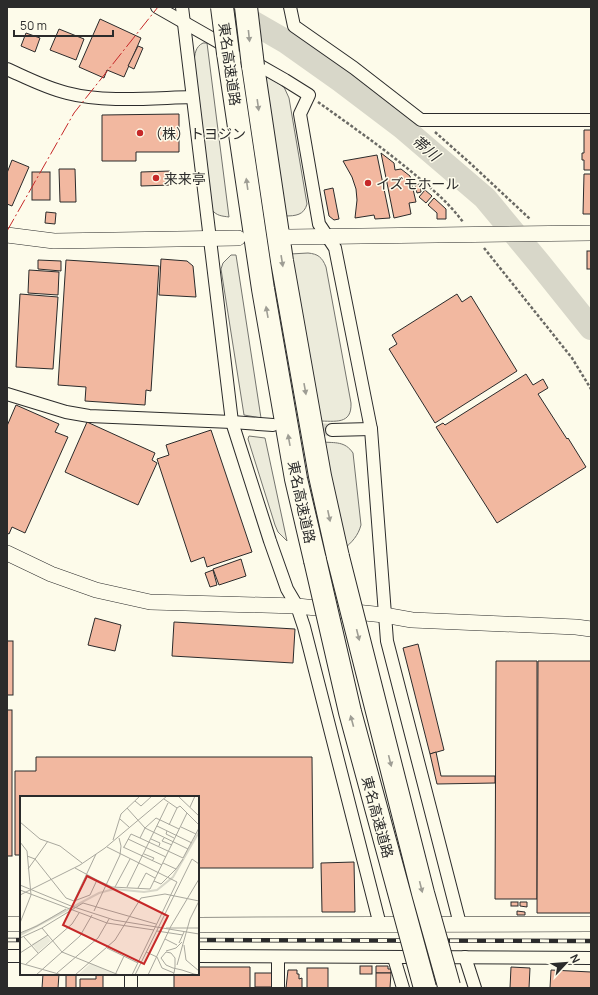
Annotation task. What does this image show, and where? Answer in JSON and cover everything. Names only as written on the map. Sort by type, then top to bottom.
[{"type":"highway","name":"東名高速道路","points":[[222,7],[263,289],[296,479],[350,712],[425,988]]},
{"type":"highway","name":"東名高速道路","points":[[246,7],[253,66],[282,261],[320,476],[338,557],[423,893],[449,987]]},
{"type":"street","points":[[157,7],[182,14],[309,95],[300,114],[319,224],[335,248],[371,429],[387,641],[460,924]]},
{"type":"street","points":[[290,7],[294,26],[354,68],[421,120],[591,120]]},
{"type":"street","points":[[182,14],[232,422],[270,541],[287,589],[297,606],[304,627],[380,925]]},
{"type":"street","points":[[7,69],[60,91],[98,99],[192,97]]},
{"type":"street","points":[[288,237],[591,233]]},
{"type":"street","points":[[7,235],[54,241],[238,238]]},
{"type":"street","points":[[7,394],[66,412],[89,416],[273,425]]},
{"type":"street","points":[[332,430],[371,429]]},
{"type":"street","points":[[7,553],[52,574],[96,590],[150,602],[297,606],[384,615],[412,620],[591,629]]},
{"type":"street","points":[[7,924],[20,924]]},
{"type":"street","points":[[199,925],[591,924]]},
{"type":"street","points":[[7,956],[20,956]]},
{"type":"street","points":[[199,956],[394,958],[465,956],[591,958]]},
{"type":"street","points":[[465,956],[475,988]]},
{"type":"street","points":[[278,957],[278,988]]},
{"type":"street","points":[[394,958],[403,988]]},
{"type":"street","points":[[131,975],[131,988]]},
{"type":"path","points":[[309,95],[376,144],[439,194],[477,234],[572,358],[591,389]]},
{"type":"path","points":[[421,120],[470,163],[538,234]]},
{"type":"shaded area","points":[[203,43],[207,43],[229,217],[218,215],[212,210],[194,62],[197,49]]},
{"type":"shaded area","points":[[265,75],[284,87],[289,98],[307,204],[302,213],[296,215],[285,216]]},
{"type":"shaded area","points":[[308,253],[319,257],[326,267],[351,403],[349,415],[336,421],[318,421],[290,254]]},
{"type":"shaded area","points":[[231,255],[236,255],[261,418],[244,415],[221,269],[223,263]]},
{"type":"shaded area","points":[[249,436],[265,438],[287,541],[278,532],[275,525],[248,439]]},
{"type":"shaded area","points":[[322,442],[347,446],[353,453],[361,525],[350,544],[344,549]]},
{"type":"building","points":[[100,19],[141,38],[124,77],[107,70],[104,78],[79,67]]},
{"type":"building","points":[[59,29],[84,39],[76,60],[50,50]]},
{"type":"building","points":[[26,33],[40,38],[35,52],[21,46]]},
{"type":"building","points":[[138,46],[143,48],[134,69],[128,66]]},
{"type":"building","name":"（株）トヨジン","points":[[179,114],[179,152],[136,152],[136,161],[102,161],[102,115]]},
{"type":"building","points":[[584,130],[591,130],[591,170],[584,170],[584,160],[582,160],[582,153],[584,153]]},
{"type":"building","points":[[381,153],[394,163],[395,170],[401,169],[410,176],[416,202],[409,203],[411,214],[394,218]]},
{"type":"building","name":"イズモホール","points":[[377,155],[390,218],[375,219],[374,215],[355,218],[357,200],[356,189],[352,177],[343,161]]},
{"type":"building","points":[[12,160],[29,167],[12,206],[7,204],[7,173]]},
{"type":"building","points":[[59,169],[75,169],[76,202],[60,202]]},
{"type":"building","name":"来来亭","points":[[170,171],[171,185],[141,186],[141,172]]},
{"type":"building","points":[[32,172],[50,172],[50,200],[32,200]]},
{"type":"building","points":[[584,174],[591,174],[591,214],[583,214]]},
{"type":"building","points":[[420,184],[421,192],[417,193],[415,185]]},
{"type":"building","points":[[333,188],[339,219],[334,220],[329,216],[324,190]]},
{"type":"building","points":[[425,190],[432,196],[426,203],[419,197]]},
{"type":"building","points":[[434,198],[446,209],[446,219],[437,219],[437,213],[428,205]]},
{"type":"building","points":[[46,212],[56,213],[55,224],[45,223]]},
{"type":"building","points":[[587,251],[591,251],[591,269],[587,269]]},
{"type":"building","points":[[161,259],[187,261],[193,266],[196,297],[159,295]]},
{"type":"building","points":[[38,260],[61,261],[61,271],[38,269]]},
{"type":"building","points":[[66,260],[159,266],[151,391],[146,390],[145,405],[85,401],[86,387],[58,385]]},
{"type":"building","points":[[29,270],[59,272],[58,295],[28,293]]},
{"type":"building","points":[[20,294],[58,297],[53,369],[16,367]]},
{"type":"building","points":[[457,294],[462,302],[471,296],[517,371],[435,423],[389,349],[397,344],[392,335]]},
{"type":"building","points":[[526,374],[533,385],[543,379],[548,388],[538,394],[586,467],[497,523],[436,427],[443,423],[445,425]]},
{"type":"building","points":[[16,405],[59,424],[55,432],[68,437],[25,533],[12,527],[9,534],[7,533],[7,426]]},
{"type":"building","points":[[87,422],[155,453],[152,460],[157,463],[138,505],[65,472]]},
{"type":"building","points":[[211,430],[252,552],[207,567],[204,557],[191,562],[157,459],[169,455],[166,445]]},
{"type":"building","points":[[241,559],[246,576],[219,585],[213,569]]},
{"type":"building","points":[[213,570],[217,585],[210,587],[205,573]]},
{"type":"building","points":[[95,618],[121,625],[115,651],[88,645]]},
{"type":"building","points":[[174,622],[295,629],[293,663],[172,656]]},
{"type":"building","points":[[7,641],[13,641],[13,695],[7,695]]},
{"type":"building","points":[[418,644],[444,750],[430,754],[403,648]]},
{"type":"building","points":[[496,661],[537,661],[537,899],[495,899]]},
{"type":"building","points":[[538,661],[591,661],[591,913],[537,913]]},
{"type":"building","points":[[7,710],[12,710],[12,856],[7,856]]},
{"type":"building","points":[[436,752],[441,776],[495,776],[495,783],[437,784],[430,754]]},
{"type":"building","points":[[36,757],[312,757],[313,868],[199,868],[199,796],[20,796],[20,855],[15,855],[15,771],[36,771]]},
{"type":"building","points":[[354,862],[355,912],[322,912],[321,863]]},
{"type":"building","points":[[511,902],[518,902],[518,906],[511,906]]},
{"type":"building","points":[[520,902],[527,902],[527,907],[520,906]]},
{"type":"building","points":[[517,911],[525,912],[525,915],[517,915]]},
{"type":"building","points":[[360,966],[372,966],[372,974],[360,974]]},
{"type":"building","points":[[376,966],[388,966],[388,969],[391,969],[391,973],[376,973]]},
{"type":"building","points":[[199,967],[250,967],[250,988],[174,988],[174,975],[199,975]]},
{"type":"building","points":[[511,967],[530,968],[529,988],[510,988]]},
{"type":"building","points":[[307,968],[328,968],[328,988],[307,988]]},
{"type":"building","points":[[288,970],[297,970],[299,979],[302,978],[302,988],[286,988]]},
{"type":"building","points":[[551,970],[591,972],[591,988],[550,988]]},
{"type":"building","points":[[255,973],[272,973],[272,987],[255,987]]},
{"type":"building","points":[[376,973],[391,973],[390,988],[376,988]]},
{"type":"building","points":[[43,975],[59,975],[58,988],[42,988]]},
{"type":"building","points":[[66,975],[76,975],[76,988],[66,988]]},
{"type":"building","points":[[96,975],[103,975],[103,988],[80,988],[80,979],[96,979]]},
{"type":"waterway","name":"帯川","points":[[226,7],[285,41],[340,80],[402,127],[485,198],[591,328]]},
{"type":"tunnel","points":[[283,426],[332,430]]},
{"type":"railway","points":[[7,940],[20,940]]},
{"type":"railway","points":[[199,940],[591,941]]},
{"type":"power","points":[[7,231],[74,113],[158,7]]},
{"type":"place","name":"（株）トヨジン","points":[[140,133]]},
{"type":"place","name":"来来亭","points":[[156,178]]},
{"type":"place","name":"イズモホール","points":[[368,183]]}]
